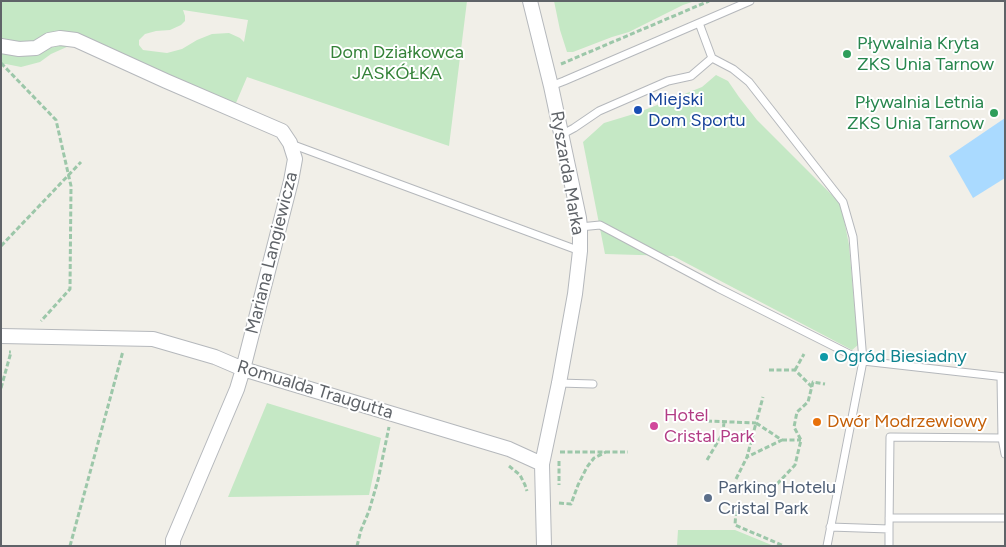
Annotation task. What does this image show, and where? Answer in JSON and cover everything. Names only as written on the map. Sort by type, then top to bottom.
[{"type":"street","name":"Ryszarda Marka","points":[[530,1],[551,86],[580,227],[580,251],[575,294],[542,464]]},
{"type":"street","points":[[1,46],[19,49],[36,48],[49,40],[60,38],[76,40],[282,131],[290,144]]},
{"type":"street","name":"Mariana Langiewicza","points":[[173,546],[173,540],[237,389],[244,368],[291,181],[295,159],[290,144]]},
{"type":"street","name":"Romualda Traugutta","points":[[1,336],[152,339],[509,449],[542,464]]},
{"type":"street","points":[[542,464],[544,546]]},
{"type":"lane","points":[[551,86],[750,1]]},
{"type":"lane","points":[[699,23],[712,58],[733,69],[749,82],[843,202],[852,237],[864,361],[827,546]]},
{"type":"lane","points":[[561,135],[599,111],[668,82],[691,76],[712,58]]},
{"type":"lane","points":[[290,144],[580,251]]},
{"type":"lane","points":[[580,227],[600,226],[864,361],[1003,377],[1002,438],[1005,454]]},
{"type":"lane","points":[[559,383],[593,384]]},
{"type":"lane","points":[[889,546],[890,437],[1002,438]]},
{"type":"lane","points":[[889,518],[1005,518]]},
{"type":"lane","points":[[830,527],[889,529]]},
{"type":"path","points":[[561,64],[709,1]]},
{"type":"path","points":[[1,64],[56,120],[71,186],[70,289],[41,321]]},
{"type":"path","points":[[1,246],[82,162]]},
{"type":"path","points":[[70,546],[127,339]]},
{"type":"path","points":[[1,352],[11,352],[1,388]]},
{"type":"path","points":[[795,370],[804,354]]},
{"type":"path","points":[[769,370],[795,370],[812,387]]},
{"type":"path","points":[[777,484],[795,465],[801,440],[794,427],[797,412],[808,402],[812,382],[826,384]]},
{"type":"path","points":[[736,479],[747,457],[763,397]]},
{"type":"path","points":[[706,421],[756,423],[782,440]]},
{"type":"path","points":[[707,460],[722,434],[724,422]]},
{"type":"path","points":[[356,546],[372,503],[389,427],[381,424]]},
{"type":"path","points":[[747,457],[782,440],[801,440]]},
{"type":"path","points":[[560,452],[628,452]]},
{"type":"path","points":[[559,503],[571,504],[587,467],[594,458],[606,452]]},
{"type":"path","points":[[502,463],[520,475],[528,494]]},
{"type":"path","points":[[736,511],[735,525],[784,546]]},
{"type":"green space","name":"Dom Działkowca JASKÓŁKA","points":[[1,1],[467,1],[449,146],[247,77],[233,110],[91,46],[69,46],[51,54],[40,62],[21,67],[1,64]],"holes":[[[183,10],[248,20],[244,42],[229,33],[212,34],[182,49],[167,53],[143,50],[139,45],[139,40],[145,34],[170,30],[181,25],[185,21]]]},
{"type":"green space","points":[[554,1],[695,1],[629,32],[573,52],[567,52]]},
{"type":"green space","points":[[716,75],[728,81],[757,120],[841,204],[849,245],[858,345],[852,350],[673,256],[605,254],[583,142],[604,123],[637,113],[702,87]]},
{"type":"green space","points":[[267,403],[381,438],[369,495],[228,497]]},
{"type":"green space","points":[[678,530],[735,530],[774,546],[677,546]]},
{"type":"water","points":[[1005,118],[1005,178],[973,198],[949,156]]},
{"type":"place","name":"Pływalnia Kryta ZKS Unia Tarnow","points":[[847,54]]},
{"type":"place","name":"Miejski Dom Sportu","points":[[638,110]]},
{"type":"place","name":"Pływalnia Letnia ZKS Unia Tarnow","points":[[994,113]]},
{"type":"place","name":"Ogród Biesiadny","points":[[824,357]]},
{"type":"place","name":"Dwór Modrzewiowy","points":[[817,422]]},
{"type":"place","name":"Hotel Cristal Park","points":[[654,426]]},
{"type":"place","name":"Parking Hotelu Cristal Park","points":[[708,498]]}]
